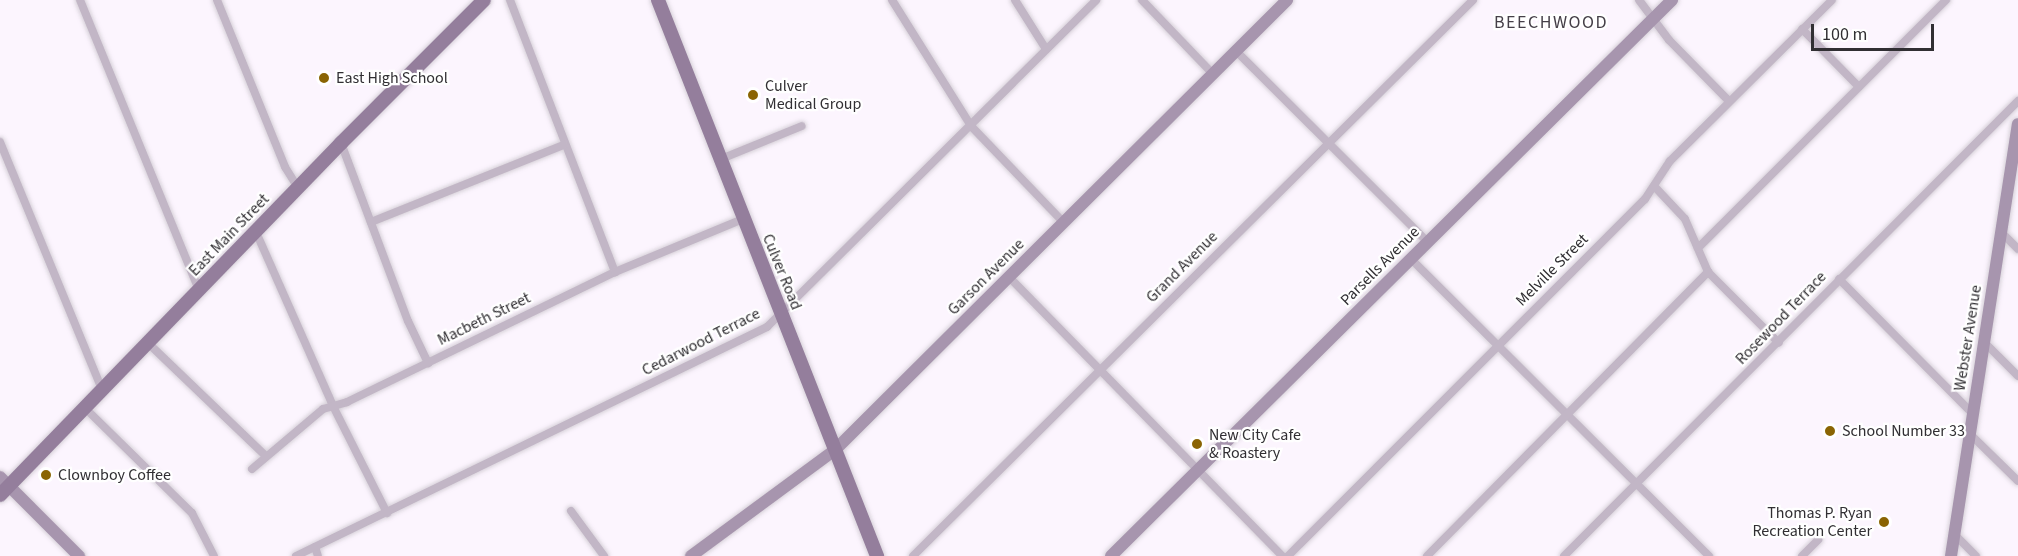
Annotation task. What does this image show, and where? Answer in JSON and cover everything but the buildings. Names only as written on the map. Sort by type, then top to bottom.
[{"type":"main road","name":"East Main Street","points":[[3,486],[85,408],[341,143],[484,0]]},
{"type":"main road","name":"Culver Road","points":[[658,0],[877,556]]},
{"type":"street","points":[[80,0],[199,290]]},
{"type":"street","points":[[217,0],[285,167],[298,188]]},
{"type":"street","points":[[510,0],[564,145],[615,272]]},
{"type":"street","points":[[892,0],[970,126],[1064,223]]},
{"type":"street","points":[[1015,0],[1046,49]]},
{"type":"street","name":"Cedarwood Terrace","points":[[296,556],[759,332],[782,315],[1096,0]]},
{"type":"street","points":[[1142,0],[1213,74]]},
{"type":"street","name":"Garson Avenue","points":[[691,556],[835,450],[1287,0]]},
{"type":"street","name":"Grand Avenue","points":[[913,556],[1473,0]]},
{"type":"street","points":[[1639,0],[1669,40],[1729,100]]},
{"type":"street","name":"Parsells Avenue","points":[[1111,556],[1672,0]]},
{"type":"street","name":"Melville Street","points":[[1288,556],[1645,199],[1670,161],[1832,0]]},
{"type":"street","points":[[1698,248],[1946,0]]},
{"type":"street","points":[[1802,29],[1859,87]]},
{"type":"street","points":[[1236,51],[1428,242]]},
{"type":"street","name":"Rosewood Terrace","points":[[1568,555],[1779,343],[1839,279],[2018,101]]},
{"type":"street","name":"Webster Avenue","points":[[1951,556],[2018,124]]},
{"type":"street","points":[[721,159],[802,126]]},
{"type":"street","points":[[0,141],[102,390]]},
{"type":"street","points":[[341,143],[408,321],[429,363]]},
{"type":"street","points":[[371,222],[564,145]]},
{"type":"street","points":[[1654,186],[1685,219],[1708,272],[1779,343]]},
{"type":"street","name":"Macbeth Street","points":[[252,469],[318,412],[429,363],[615,272],[743,219]]},
{"type":"street","points":[[256,232],[333,406],[387,513]]},
{"type":"street","points":[[2001,232],[2018,249]]},
{"type":"street","points":[[1411,259],[1709,556]]},
{"type":"street","points":[[1427,556],[1708,272]]},
{"type":"street","points":[[1009,277],[1098,371],[1282,556]]},
{"type":"street","points":[[1839,279],[1973,414]]},
{"type":"street","points":[[1984,342],[2018,376]]},
{"type":"street","points":[[148,343],[266,456]]},
{"type":"street","points":[[85,408],[192,513],[214,556]]},
{"type":"street","points":[[1970,434],[2018,481]]},
{"type":"street","points":[[3,486],[79,556]]},
{"type":"street","points":[[571,511],[604,556]]},
{"type":"street","points":[[1954,534],[1976,556]]},
{"type":"street","points":[[1802,556],[1818,540]]},
{"type":"street","points":[[315,547],[318,556]]},
{"type":"place","name":"East High School","points":[[324,78]]},
{"type":"place","name":"Culver Medical Group","points":[[753,95]]},
{"type":"place","name":"School Number 33","points":[[1830,431]]},
{"type":"place","name":"New City Cafe & Roastery","points":[[1197,444]]},
{"type":"place","name":"Clownboy Coffee","points":[[46,475]]},
{"type":"place","name":"Thomas P. Ryan Recreation Center","points":[[1884,522]]},
{"type":"district","name":"BEECHWOOD","points":[[1551,23]]}]
